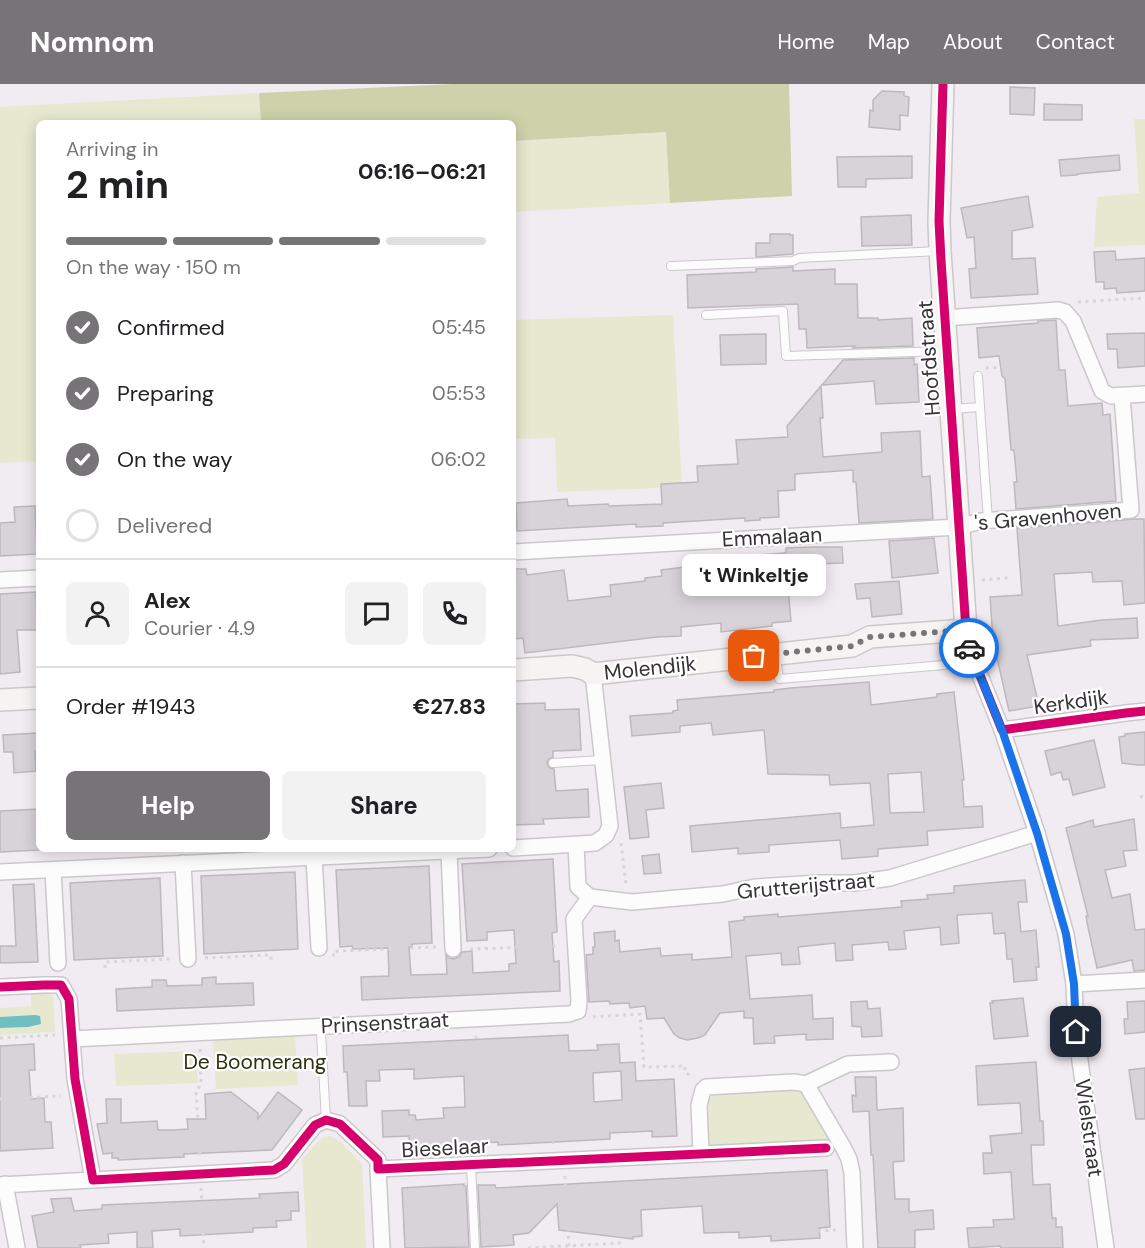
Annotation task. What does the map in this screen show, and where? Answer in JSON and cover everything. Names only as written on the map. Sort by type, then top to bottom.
[{"type":"street","name":"Hoofdstraat","points":[[943,84],[940,251],[966,630]]},
{"type":"street","points":[[944,318],[1058,310],[1065,312],[1073,321],[1102,391],[1111,396],[1145,394]]},
{"type":"street","name":"'s Gravenhoven","points":[[958,527],[988,520],[1131,510],[1122,396]]},
{"type":"street","name":"Emmalaan","points":[[516,552],[958,527]]},
{"type":"street","points":[[0,580],[36,578]]},
{"type":"street","name":"Wielstraat","points":[[966,630],[970,653],[1002,730],[1037,833],[1066,934],[1074,984],[1076,1032],[1106,1248]]},
{"type":"street","name":"Molendijk","points":[[516,670],[572,666],[585,669],[593,674],[852,646],[870,637],[966,630]]},
{"type":"street","points":[[516,848],[595,843],[606,835],[609,826],[593,674]]},
{"type":"street","points":[[0,700],[36,698]]},
{"type":"street","name":"Kerkdijk","points":[[1002,730],[1145,711]]},
{"type":"street","name":"Grutterijstraat","points":[[590,897],[628,902],[723,894],[755,887],[854,883],[890,878],[1037,833]]},
{"type":"street","points":[[576,845],[578,887],[590,897],[574,919],[578,1011]]},
{"type":"street","points":[[0,872],[426,852]]},
{"type":"street","points":[[449,852],[453,950]]},
{"type":"street","points":[[314,857],[319,948]]},
{"type":"street","points":[[183,863],[188,958]]},
{"type":"street","points":[[53,870],[58,963]]},
{"type":"street","points":[[1074,984],[1145,980]]},
{"type":"street","points":[[0,987],[61,985],[69,999],[75,1078],[93,1180]]},
{"type":"street","name":"Prinsenstraat","points":[[72,1039],[568,1014],[578,1011]]},
{"type":"street","points":[[701,1154],[699,1105],[706,1087],[794,1082],[806,1084],[848,1064],[891,1062]]},
{"type":"street","points":[[806,1084],[849,1159],[852,1173],[855,1248]]},
{"type":"street","points":[[17,1248],[2,1184],[274,1170],[284,1164],[315,1125],[326,1120]]},
{"type":"street","name":"Bieselaar","points":[[326,1120],[340,1124],[378,1160],[382,1248]]},
{"type":"street","name":"Bieselaar","points":[[378,1170],[826,1148]]},
{"type":"lane","points":[[672,266],[940,251]]},
{"type":"lane","points":[[706,315],[783,311],[786,356],[947,351]]},
{"type":"lane","points":[[978,376],[988,520]]},
{"type":"lane","points":[[951,409],[980,407]]},
{"type":"lane","points":[[776,654],[779,679],[944,665],[970,653]]},
{"type":"lane","points":[[553,763],[602,760]]},
{"type":"lane","points":[[321,1033],[326,1120]]},
{"type":"lane","points":[[475,1248],[476,1165]]},
{"type":"path","points":[[1065,312],[1074,302],[1145,298]]},
{"type":"path","points":[[962,581],[1008,578]]},
{"type":"path","points":[[606,835],[621,839],[628,902]]},
{"type":"path","points":[[578,1011],[592,1017],[640,1014],[644,1067],[684,1066],[685,1073],[695,1076],[703,1090]]},
{"type":"path","points":[[475,1019],[476,1165]]},
{"type":"path","points":[[199,1032],[201,1085],[196,1091],[204,1248]]},
{"type":"path","points":[[0,1038],[54,1035],[72,1039]]},
{"type":"path","points":[[519,1091],[584,1088]]},
{"type":"path","points":[[552,1089],[569,1246]]},
{"type":"path","points":[[0,1099],[79,1095]]},
{"type":"path","points":[[758,1234],[855,1229]]},
{"type":"path","points":[[528,1248],[621,1243],[621,1248]]},
{"type":"green space","points":[[453,84],[789,84],[792,196],[670,203],[666,132],[516,141],[516,120],[261,120],[259,93]]},
{"type":"green space","points":[[259,93],[261,120],[36,120],[36,461],[0,463],[0,107]]},
{"type":"green space","points":[[1134,119],[1145,119],[1145,245],[1094,247],[1097,197],[1139,193]]},
{"type":"green space","points":[[666,132],[670,203],[516,212],[516,141]]},
{"type":"green space","points":[[673,315],[682,487],[557,492],[555,438],[516,439],[516,320]]},
{"type":"green space","points":[[45,992],[53,995],[55,1032],[0,1035],[0,1028],[28,1027],[40,1016],[0,1017],[0,1008],[31,1006],[31,993]]},
{"type":"green space","name":"De Boomerang","points":[[295,1035],[298,1085],[216,1089],[213,1038]]},
{"type":"green space","points":[[196,1051],[198,1083],[116,1086],[114,1054]]},
{"type":"green space","points":[[797,1089],[803,1091],[833,1144],[710,1149],[707,1108],[715,1093]]},
{"type":"green space","points":[[330,1136],[340,1141],[362,1164],[366,1248],[307,1248],[302,1159],[323,1137]]},
{"type":"water","points":[[40,1016],[41,1024],[0,1028],[0,1017]]},
{"type":"building","points":[[1010,87],[1035,88],[1034,115],[1010,114]]},
{"type":"building","points":[[882,91],[904,92],[904,96],[909,97],[908,116],[900,115],[900,130],[869,127],[873,100]]},
{"type":"building","points":[[1044,104],[1082,105],[1082,120],[1044,120]]},
{"type":"building","points":[[1119,155],[1120,170],[1061,176],[1059,160]]},
{"type":"building","points":[[912,156],[912,178],[866,179],[866,187],[838,187],[837,157]]},
{"type":"building","points":[[1028,196],[1033,227],[1012,231],[1012,259],[1035,258],[1038,294],[971,298],[969,269],[976,268],[974,237],[967,238],[961,208]]},
{"type":"building","points":[[911,215],[912,245],[862,246],[861,217]]},
{"type":"building","points":[[770,234],[793,235],[793,254],[756,257],[756,243],[770,243]]},
{"type":"building","points":[[1115,251],[1116,260],[1145,258],[1145,291],[1117,293],[1116,288],[1104,289],[1104,282],[1096,282],[1094,252]]},
{"type":"building","points":[[793,267],[793,271],[835,269],[835,284],[857,284],[858,318],[878,318],[878,320],[912,318],[913,346],[807,348],[806,329],[799,329],[798,304],[688,308],[687,275],[756,272],[756,269]]},
{"type":"building","points":[[1056,320],[1059,370],[1065,370],[1068,406],[1102,403],[1103,415],[1110,414],[1116,501],[1016,509],[1014,482],[1017,482],[1014,450],[1011,450],[1005,379],[1002,376],[999,356],[979,358],[977,328]]},
{"type":"building","points":[[1145,333],[1145,366],[1118,368],[1117,349],[1108,349],[1107,334]]},
{"type":"building","points":[[766,334],[766,364],[721,365],[720,335]]},
{"type":"building","points":[[914,358],[914,365],[917,364],[919,402],[876,404],[874,381],[822,385],[843,360]]},
{"type":"building","points":[[821,386],[823,418],[820,418],[823,457],[882,452],[881,433],[920,431],[922,477],[930,476],[933,519],[859,523],[853,470],[795,474],[795,490],[778,491],[779,517],[745,521],[745,518],[663,523],[663,526],[636,527],[636,524],[517,531],[516,503],[567,499],[568,506],[662,504],[661,484],[698,482],[697,466],[738,464],[736,440],[788,437],[787,426]]},
{"type":"building","points":[[35,506],[36,554],[0,556],[0,523],[15,522],[14,507]]},
{"type":"building","points":[[1144,519],[1145,603],[1124,605],[1122,581],[1093,582],[1092,572],[1054,574],[1058,626],[1137,618],[1138,638],[1090,640],[1091,646],[1027,655],[1039,706],[1009,711],[993,640],[990,597],[1022,595],[1017,528]]},
{"type":"building","points":[[934,538],[938,573],[892,578],[889,541]]},
{"type":"building","points":[[842,547],[843,563],[786,565],[786,548]]},
{"type":"building","points":[[785,553],[791,621],[772,623],[772,626],[721,632],[721,623],[681,627],[681,636],[525,653],[523,638],[516,639],[516,569],[526,569],[527,575],[564,570],[568,601],[611,596],[610,585],[645,581],[645,578],[662,576],[661,570],[694,566],[693,560]]},
{"type":"building","points":[[899,581],[902,614],[872,617],[870,598],[857,599],[855,584]]},
{"type":"building","points":[[36,592],[36,630],[17,630],[20,672],[0,674],[0,594]]},
{"type":"building","points":[[869,682],[871,705],[937,697],[937,694],[954,692],[964,780],[962,780],[964,807],[982,806],[983,827],[927,831],[928,845],[878,849],[878,856],[842,859],[840,840],[769,845],[769,852],[738,854],[738,848],[692,852],[690,826],[840,813],[841,828],[874,825],[870,783],[830,785],[829,775],[768,774],[764,730],[713,735],[711,723],[680,726],[680,732],[632,736],[630,716],[673,713],[678,710],[677,700],[774,692],[774,690]],"holes":[[[921,772],[924,812],[890,813],[888,774]]]},
{"type":"building","points":[[545,703],[545,710],[579,709],[581,750],[553,751],[553,757],[548,760],[547,764],[554,769],[556,791],[588,789],[589,817],[543,819],[544,824],[516,825],[516,704]]},
{"type":"building","points":[[1145,732],[1145,765],[1122,763],[1119,737],[1125,734]]},
{"type":"building","points":[[36,733],[36,771],[14,773],[13,752],[4,752],[3,735]]},
{"type":"building","points":[[1094,740],[1105,787],[1073,795],[1069,779],[1063,780],[1061,772],[1051,775],[1045,751]]},
{"type":"building","points":[[661,783],[664,808],[646,810],[649,837],[630,839],[624,787]]},
{"type":"building","points":[[36,809],[36,850],[0,852],[0,811]]},
{"type":"building","points":[[1134,819],[1137,850],[1123,851],[1126,866],[1105,870],[1112,898],[1130,894],[1135,930],[1145,929],[1145,970],[1134,971],[1132,960],[1097,968],[1086,916],[1088,916],[1066,828],[1093,820],[1094,827]]},
{"type":"building","points":[[659,854],[661,873],[644,874],[642,856]]},
{"type":"building","points":[[553,859],[557,932],[552,933],[554,962],[559,961],[560,991],[362,1000],[361,977],[389,976],[388,948],[340,947],[336,870],[429,866],[432,943],[412,944],[412,947],[409,947],[411,975],[447,974],[446,955],[454,959],[462,952],[472,951],[473,973],[509,971],[509,964],[516,963],[514,930],[487,932],[487,940],[467,941],[462,864]]},
{"type":"building","points":[[295,872],[298,949],[204,954],[201,876]]},
{"type":"building","points":[[160,878],[163,956],[74,960],[70,883]]},
{"type":"building","points":[[1025,880],[1027,902],[1018,902],[1021,932],[1036,930],[1039,967],[1036,967],[1037,980],[1014,982],[1012,959],[1007,959],[1005,933],[994,934],[992,913],[957,915],[959,943],[941,945],[940,927],[904,931],[906,949],[889,950],[888,942],[852,945],[853,960],[836,961],[835,943],[798,947],[800,964],[782,965],[781,953],[746,956],[750,999],[812,995],[813,1019],[833,1018],[833,1039],[806,1040],[806,1034],[774,1036],[775,1043],[754,1044],[753,1018],[744,1018],[744,1011],[720,1013],[705,1035],[687,1040],[674,1034],[664,1018],[647,1019],[645,1006],[630,1008],[629,1003],[589,1002],[586,955],[593,954],[594,933],[615,931],[615,941],[619,940],[620,952],[660,948],[661,956],[692,954],[692,960],[732,957],[729,922],[744,920],[744,917],[778,914],[778,917],[902,907],[901,901],[928,899],[927,895],[954,893],[954,886]]},
{"type":"building","points":[[34,884],[38,962],[0,963],[0,946],[16,946],[13,885]]},
{"type":"building","points":[[216,977],[216,984],[253,983],[254,1005],[117,1011],[116,989],[152,987],[152,980],[166,980],[167,986],[202,985],[202,978]]},
{"type":"building","points":[[1023,998],[1028,1036],[994,1039],[990,1003]]},
{"type":"building","points":[[867,1001],[868,1009],[880,1008],[882,1036],[862,1037],[861,1027],[852,1026],[851,1002]]},
{"type":"building","points":[[1145,1001],[1145,1032],[1125,1034],[1124,1019],[1128,1019],[1127,1002]]},
{"type":"building","points":[[568,1035],[569,1051],[598,1050],[597,1045],[619,1044],[620,1063],[635,1062],[636,1081],[674,1079],[677,1136],[652,1137],[652,1131],[610,1133],[610,1139],[410,1147],[409,1136],[383,1137],[382,1111],[409,1110],[409,1115],[415,1115],[416,1120],[444,1118],[443,1108],[465,1107],[464,1076],[414,1079],[414,1069],[379,1070],[380,1081],[366,1081],[367,1106],[349,1106],[343,1046]],"holes":[[[621,1071],[622,1100],[594,1102],[593,1073]]]},
{"type":"building","points":[[34,1044],[35,1070],[29,1070],[31,1099],[44,1098],[45,1122],[51,1122],[53,1148],[0,1151],[0,1046]]},
{"type":"building","points":[[1036,1062],[1044,1145],[1031,1145],[1033,1185],[1050,1184],[1052,1218],[1056,1218],[1056,1227],[1062,1227],[1063,1248],[1001,1248],[1000,1246],[969,1248],[967,1228],[994,1227],[993,1220],[1014,1219],[1011,1172],[984,1174],[983,1153],[992,1153],[990,1136],[1022,1133],[1020,1103],[978,1105],[976,1066]]},
{"type":"building","points":[[1145,1068],[1145,1119],[1136,1119],[1129,1070]]},
{"type":"building","points":[[855,1077],[876,1077],[877,1110],[903,1108],[904,1161],[893,1162],[895,1199],[909,1199],[909,1212],[933,1210],[934,1229],[915,1230],[915,1248],[878,1248],[869,1111],[853,1112],[852,1095],[856,1096]]},
{"type":"building","points":[[231,1092],[258,1113],[258,1119],[278,1092],[302,1110],[272,1150],[118,1160],[118,1158],[112,1158],[112,1153],[103,1154],[97,1124],[107,1123],[106,1099],[121,1099],[121,1123],[157,1121],[158,1130],[173,1130],[188,1129],[187,1119],[206,1119],[205,1094]]},
{"type":"building","points":[[827,1170],[830,1227],[819,1228],[820,1238],[771,1241],[771,1236],[739,1238],[739,1232],[704,1233],[702,1206],[641,1210],[642,1236],[633,1237],[633,1239],[559,1230],[557,1204],[529,1233],[513,1235],[514,1245],[481,1247],[478,1185],[495,1185],[496,1188]]},
{"type":"building","points":[[464,1184],[466,1186],[469,1247],[405,1248],[402,1188]]},
{"type":"building","points":[[298,1192],[299,1211],[291,1211],[291,1220],[276,1221],[277,1227],[253,1228],[253,1232],[180,1236],[180,1229],[152,1231],[153,1248],[137,1248],[137,1232],[108,1234],[109,1243],[80,1245],[81,1248],[38,1248],[32,1216],[54,1212],[51,1199],[71,1198],[74,1211],[102,1209],[102,1205],[260,1198],[259,1194]]},
{"type":"cycle path","points":[[943,84],[939,221],[966,630],[971,653],[1002,730],[1145,711]]},
{"type":"cycle path","points":[[0,987],[61,985],[69,999],[75,1079],[93,1180],[274,1170],[284,1164],[315,1125],[326,1120],[340,1124],[378,1160],[378,1169],[826,1148]]},
{"type":"way so far","points":[[754,656],[852,646],[870,637],[966,630],[969,648]]},
{"type":"place","name":"'t Winkeltje","points":[[754,656]]},
{"type":"route","points":[[969,648],[1002,730],[1037,833],[1066,934],[1074,984],[1076,1032]]}]
